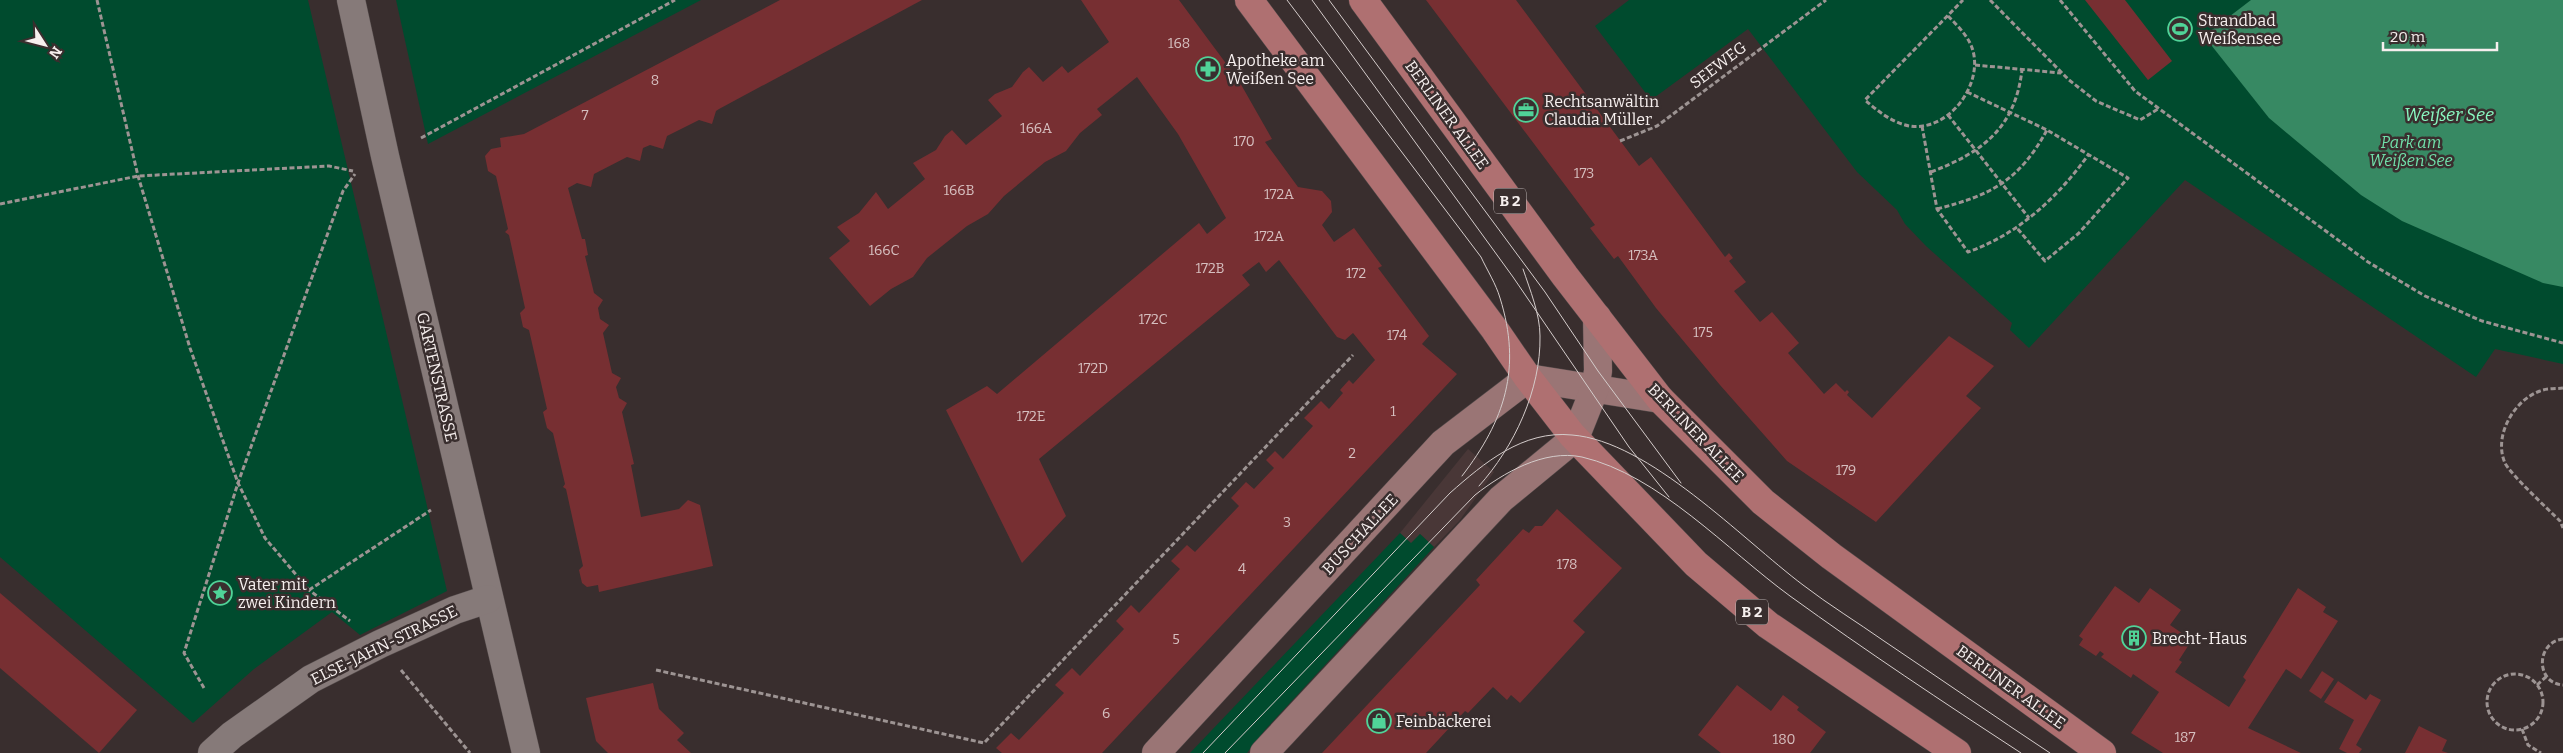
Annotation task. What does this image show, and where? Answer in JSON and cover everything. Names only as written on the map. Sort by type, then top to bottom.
[{"type":"main road","name":"B 2","points":[[1249,0],[1496,330],[1528,378],[1575,438],[1696,564],[1762,620],[1957,753]]},
{"type":"main road","name":"BERLINER ALLEE","points":[[1362,0],[1660,399],[1770,508],[1831,556],[2102,753]]},
{"type":"main road","points":[[1264,753],[1502,499],[1575,438],[1595,388],[1598,371],[1597,317]]},
{"type":"main road","points":[[1528,378],[1660,399]]},
{"type":"main road","name":"BUSCHALLEE","points":[[1156,753],[1443,443],[1528,378]]},
{"type":"street","name":"GARTENSTRASSE","points":[[351,0],[488,599],[526,753]]},
{"type":"street","name":"ELSE-JAHN-STRASSE","points":[[212,753],[232,735],[311,679],[380,644],[455,610],[488,599]]},
{"type":"path","points":[[97,0],[138,176],[190,348],[217,430],[238,483],[265,538],[309,590],[380,644],[470,753]]},
{"type":"path","points":[[420,138],[675,0]]},
{"type":"path","name":"SEEWEG","points":[[1620,141],[1657,126],[1826,0]]},
{"type":"path","points":[[1948,16],[1971,44],[1975,65],[1967,92],[1948,115],[1922,126],[1907,125],[1886,117],[1865,100],[1963,0]]},
{"type":"path","points":[[1990,0],[2062,73],[2096,101],[2117,112],[2140,120],[2158,109]]},
{"type":"path","points":[[2060,0],[2135,91],[2368,262],[2424,296],[2482,321],[2563,343]]},
{"type":"path","points":[[1975,65],[2062,73]]},
{"type":"path","points":[[1931,172],[1956,163],[1977,151],[1990,140],[2011,113],[2020,85],[2022,70]]},
{"type":"path","points":[[1967,92],[2047,130],[2128,178],[2079,233],[2045,261],[2017,228]]},
{"type":"path","points":[[1948,115],[2029,218]]},
{"type":"path","points":[[1922,126],[1937,209],[1968,252],[1984,247],[2017,228],[2067,184],[2089,154]]},
{"type":"path","points":[[1937,209],[1988,193],[2003,183],[2026,161],[2047,130]]},
{"type":"path","points":[[0,204],[138,176],[329,166],[356,172],[343,190],[238,483],[184,653],[204,688]]},
{"type":"path","points":[[656,670],[984,743],[1354,355]]},
{"type":"path","points":[[2563,388],[2540,391],[2521,403],[2505,425],[2502,446],[2505,463],[2560,521],[2563,528]]},
{"type":"path","points":[[309,590],[431,510]]},
{"type":"path","points":[[2563,639],[2552,643],[2543,655],[2542,662],[2547,676],[2552,682],[2563,685]]},
{"type":"path","points":[[2522,675],[2537,685],[2543,702],[2541,712],[2536,719],[2522,729],[2512,730],[2496,723],[2490,716],[2487,698],[2496,682],[2503,676],[2522,675]]},
{"type":"path","points":[[2537,685],[2547,676]]},
{"type":"path","points":[[2522,729],[2528,745],[2541,753]]},
{"type":"shaded area","points":[[1468,449],[1494,472],[1460,520],[1434,547],[1420,534],[1411,544],[1400,533]]},
{"type":"green space","points":[[0,0],[308,0],[447,591],[360,635],[332,612],[254,669],[193,723],[0,557]]},
{"type":"green space","points":[[396,0],[701,0],[428,144]]},
{"type":"green space","name":"Park am Weißen See","points":[[1629,0],[2563,0],[2563,364],[2495,349],[2476,377],[2185,180],[2029,348],[2010,330],[2012,323],[1926,246],[1905,224],[1897,210],[1857,172],[1748,29],[1651,100],[1595,26]]},
{"type":"green space","points":[[1400,533],[1411,543],[1420,534],[1434,547],[1265,730],[1247,753],[1190,753]]},
{"type":"water","name":"Weißer See","points":[[2251,0],[2563,0],[2563,287],[2543,283],[2402,221],[2361,195],[2269,118],[2204,36]]},
{"type":"building","points":[[780,0],[922,0],[719,109],[716,111],[712,124],[699,120],[667,136],[663,149],[650,145],[643,148],[640,161],[627,157],[594,174],[591,187],[577,183],[568,188],[582,239],[585,239],[588,255],[585,256],[594,293],[603,300],[598,308],[600,319],[609,325],[603,333],[612,373],[621,378],[616,387],[619,398],[627,403],[622,412],[634,464],[631,465],[641,517],[679,509],[688,500],[700,505],[713,566],[599,592],[598,585],[587,587],[582,583],[579,570],[583,566],[566,489],[563,487],[565,484],[553,433],[547,428],[543,412],[547,409],[529,330],[523,327],[520,313],[525,308],[509,235],[505,232],[508,229],[496,176],[488,171],[485,156],[491,149],[501,147],[500,138],[524,134]]},
{"type":"building","points":[[1081,0],[1179,0],[1239,81],[1272,139],[1265,142],[1298,187],[1322,191],[1331,201],[1332,212],[1322,225],[1334,242],[1354,228],[1382,266],[1378,268],[1429,336],[1422,344],[1457,374],[1102,753],[1002,753],[996,748],[1011,733],[1019,740],[1064,693],[1055,685],[1072,668],[1080,676],[1124,629],[1116,621],[1131,605],[1139,613],[1180,569],[1171,561],[1187,545],[1195,552],[1239,506],[1231,498],[1246,482],[1254,489],[1274,468],[1266,460],[1275,451],[1283,459],[1313,426],[1304,418],[1321,401],[1329,409],[1343,393],[1340,390],[1349,380],[1353,384],[1375,360],[1353,333],[1345,340],[1337,337],[1279,260],[1266,272],[1259,262],[1242,275],[1250,285],[1039,459],[1066,516],[1022,563],[946,410],[987,386],[997,394],[1199,223],[1207,234],[1226,218],[1178,134],[1137,77],[1097,109],[1102,115],[1080,133],[1066,151],[1045,162],[1004,196],[988,214],[967,226],[927,258],[913,277],[891,289],[870,306],[829,258],[850,241],[837,227],[859,213],[876,192],[888,209],[925,179],[913,163],[936,150],[945,136],[952,130],[966,145],[1002,116],[988,100],[995,94],[1012,87],[1029,67],[1043,82],[1062,66],[1068,73],[1109,42]]},
{"type":"building","points":[[1426,0],[1516,0],[1639,166],[1651,157],[1725,257],[1729,253],[1733,258],[1729,261],[1746,282],[1734,291],[1760,322],[1772,312],[1799,343],[1788,353],[1824,394],[1836,383],[1845,392],[1847,390],[1849,392],[1847,395],[1872,418],[1949,336],[1994,366],[1966,396],[1981,408],[1876,522],[1787,461],[1720,385],[1656,308],[1618,256],[1614,259],[1590,228],[1595,225]]},
{"type":"building","points":[[2085,0],[2125,0],[2172,61],[2148,80]]},
{"type":"building","points":[[1557,509],[1622,568],[1573,621],[1585,632],[1520,703],[1511,695],[1507,700],[1493,687],[1468,713],[1465,711],[1426,753],[1322,753],[1480,585],[1476,580],[1523,529],[1529,533],[1535,526],[1542,526]]},
{"type":"building","points":[[2115,586],[2139,603],[2150,588],[2181,610],[2170,625],[2192,640],[2179,660],[2182,662],[2175,672],[2229,707],[2246,680],[2243,677],[2298,588],[2326,607],[2323,612],[2338,621],[2301,679],[2286,669],[2248,728],[2301,753],[2163,753],[2131,733],[2159,692],[2133,674],[2131,678],[2101,657],[2104,654],[2100,651],[2096,656],[2079,645],[2083,639],[2079,636]]},
{"type":"building","points":[[0,593],[137,710],[99,753],[0,668]]},
{"type":"building","points":[[2322,671],[2334,679],[2321,699],[2309,691]]},
{"type":"building","points":[[2338,681],[2366,700],[2370,694],[2381,700],[2356,745],[2362,749],[2359,753],[2347,753],[2339,749],[2354,720],[2324,702]]},
{"type":"building","points":[[653,683],[659,709],[684,733],[677,740],[691,753],[608,753],[596,741],[586,698]]},
{"type":"building","points":[[1737,685],[1771,711],[1783,695],[1799,707],[1797,710],[1826,732],[1810,753],[1721,753],[1698,735]]},
{"type":"building","points":[[2419,726],[2447,740],[2442,751],[2448,753],[2405,753]]},
{"type":"tram line","points":[[1287,0],[1481,257],[1494,282],[1506,323],[1509,370],[1499,414],[1477,455],[1462,476]]},
{"type":"tram line","points":[[1312,0],[1513,277],[1629,447],[1669,497]]},
{"type":"tram line","points":[[1329,0],[1545,292],[1598,371],[1681,483]]},
{"type":"tram line","points":[[1479,486],[1492,471],[1514,436],[1523,417],[1536,377],[1540,328],[1523,269]]},
{"type":"tram line","points":[[1203,753],[1450,493],[1505,451],[1521,443],[1554,435],[1572,435],[1602,441],[1632,454],[1663,473],[1694,495],[1813,592],[2050,753]]},
{"type":"tram line","points":[[1225,753],[1475,495],[1511,471],[1553,456],[1568,455],[1582,457],[1610,466],[1638,480],[1665,497],[1766,578],[1847,637],[2021,753]]},
{"type":"place","name":"Strandbad Weißensee","points":[[2180,29]]},
{"type":"place","name":"Apotheke am Weißen See","points":[[1208,69]]},
{"type":"place","name":"Rechtsanwältin Claudia Müller","points":[[1526,110]]},
{"type":"place","name":"Vater mit zwei Kindern","points":[[220,593]]},
{"type":"place","name":"Brecht-Haus","points":[[2134,638]]},
{"type":"place","name":"Feinbäckerei","points":[[1379,721]]}]
